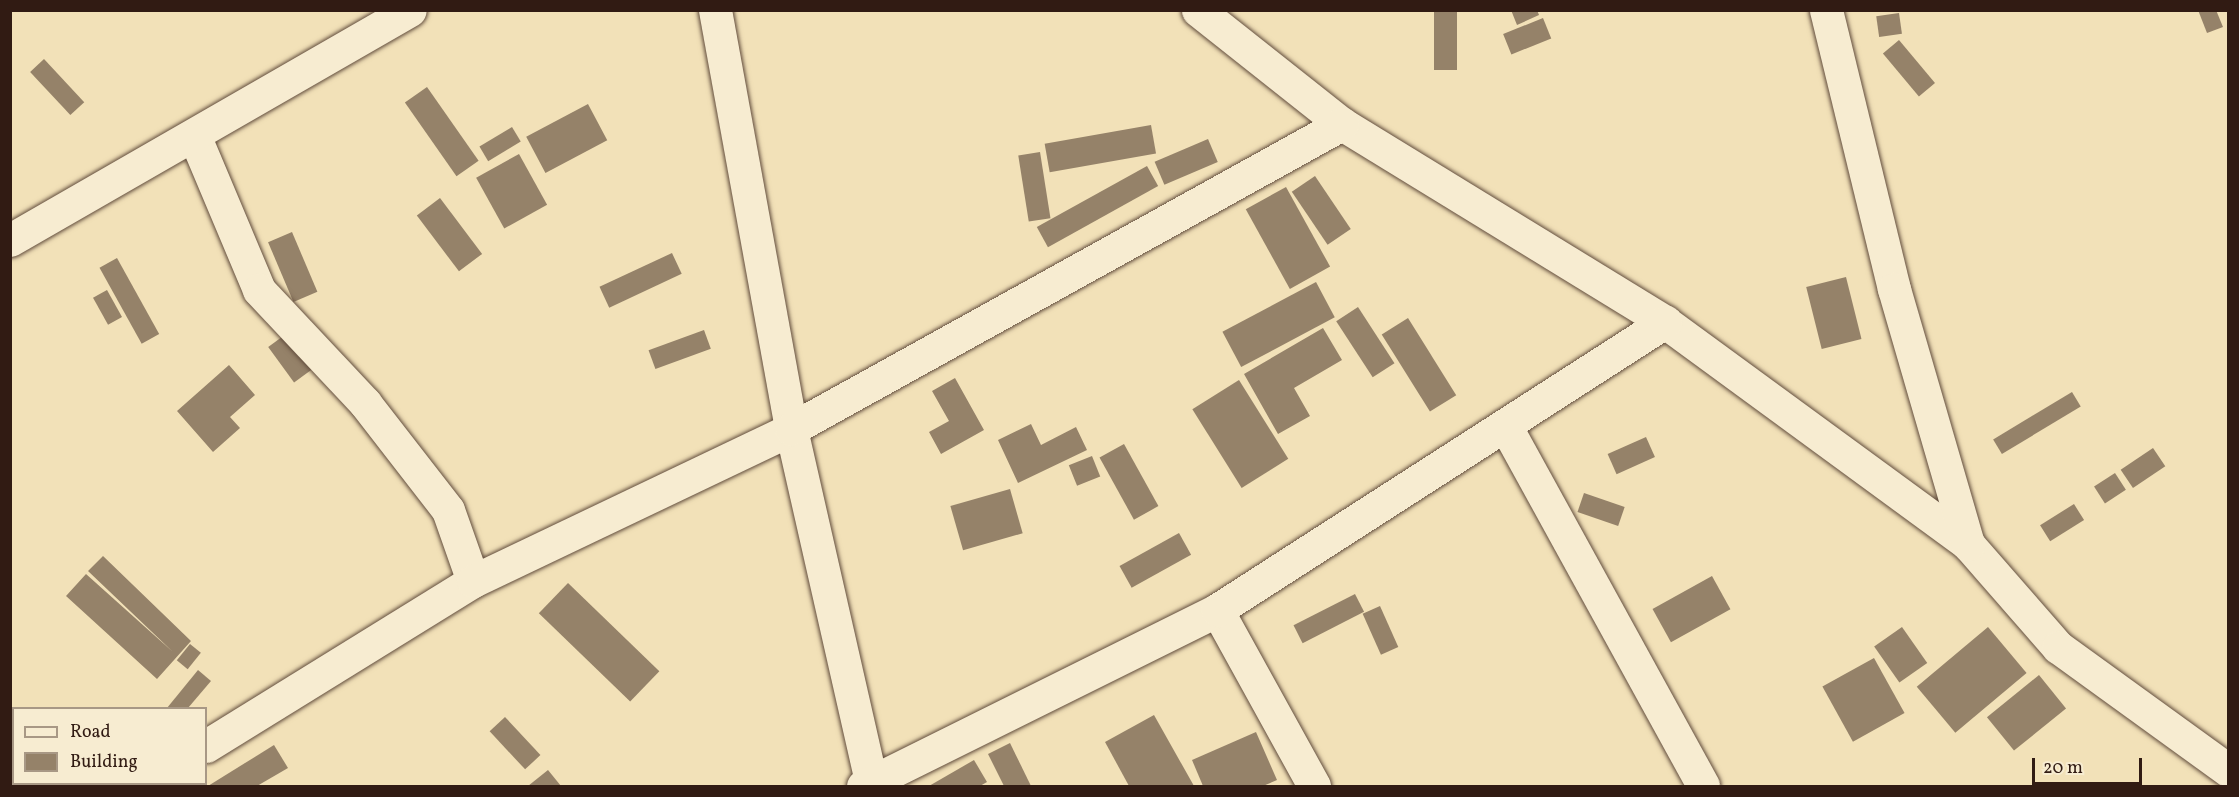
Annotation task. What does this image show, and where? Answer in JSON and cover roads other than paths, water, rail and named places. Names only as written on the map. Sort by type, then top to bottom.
[{"type":"street","points":[[10,240],[410,10]]},
{"type":"street","points":[[715,10],[791,429],[868,785],[1217,610],[1506,427],[1665,322]]},
{"type":"street","points":[[1198,10],[1342,124],[1665,322],[1968,543],[2058,647],[2229,770]]},
{"type":"street","points":[[1826,10],[1894,289],[1968,543]]},
{"type":"street","points":[[207,745],[473,581],[791,429],[1342,124]]},
{"type":"street","points":[[194,135],[259,290],[364,403],[448,510],[473,581]]},
{"type":"street","points":[[1506,427],[1703,786]]},
{"type":"street","points":[[1217,610],[1314,786]]}]
